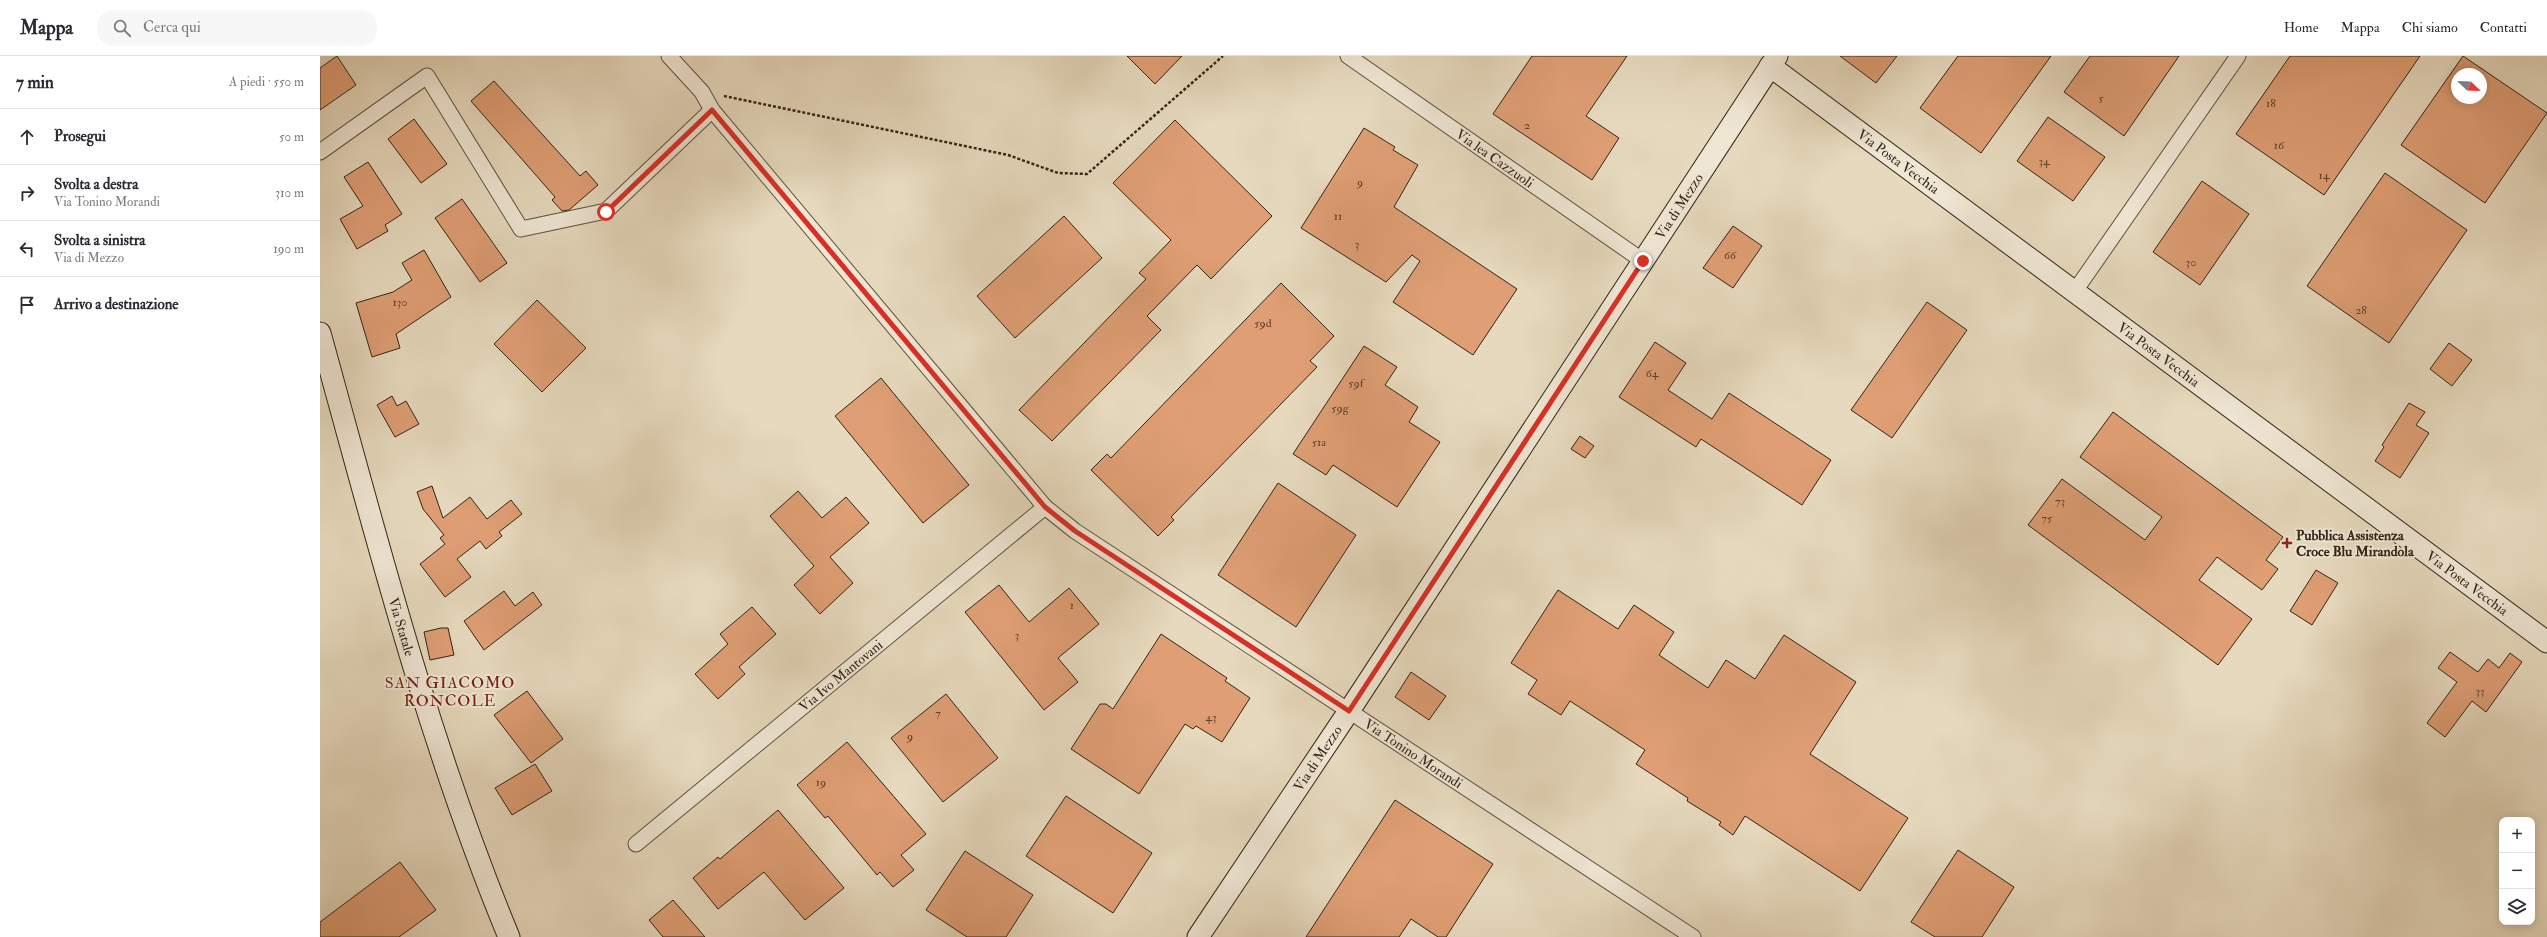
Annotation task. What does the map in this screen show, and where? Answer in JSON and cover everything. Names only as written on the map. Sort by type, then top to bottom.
[{"type":"street","name":"Via Tonino Morandi","points":[[669,56],[702,92],[712,110],[1045,507],[1075,531],[1693,937]]},
{"type":"street","name":"Via lea Cazzuoli","points":[[1348,56],[1643,261]]},
{"type":"street","points":[[2076,291],[2238,56]]},
{"type":"street","name":"Via di Mezzo","points":[[1198,937],[1349,711],[1774,61]]},
{"type":"street","name":"Via Posta Vecchia","points":[[1774,61],[2076,291],[2547,642]]},
{"type":"street","points":[[320,152],[427,76],[521,229],[606,212],[712,110]]},
{"type":"street","name":"Via Statale","points":[[320,333],[437,743],[484,876],[509,937]]},
{"type":"street","name":"Via Ivo Mantovani","points":[[636,844],[1045,507]]},
{"type":"path","points":[[702,92],[1008,155],[1058,173],[1087,174],[1223,56]]},
{"type":"building","points":[[337,56],[356,85],[320,110],[320,68]]},
{"type":"building","points":[[1127,56],[1182,56],[1155,84]]},
{"type":"building","points":[[1532,56],[1627,56],[1586,116],[1619,138],[1592,180],[1493,114]]},
{"type":"building","points":[[1840,56],[1897,56],[1876,83]]},
{"type":"building","points":[[1958,56],[2051,56],[1981,153],[1920,108]]},
{"type":"building","points":[[2090,56],[2179,56],[2124,136],[2064,92]]},
{"type":"building","points":[[2290,56],[2420,56],[2324,195],[2236,134]]},
{"type":"building","points":[[2463,56],[2481,68],[2455,68]]},
{"type":"building","points":[[2487,72],[2547,113],[2485,203],[2401,145],[2451,73],[2451,104],[2487,104]]},
{"type":"building","points":[[494,81],[580,176],[586,171],[598,185],[569,210],[562,211],[552,200],[555,197],[471,101]]},
{"type":"building","points":[[2048,117],[2105,157],[2073,201],[2017,161]]},
{"type":"building","points":[[414,119],[447,164],[421,183],[388,139]]},
{"type":"building","points":[[1175,120],[1272,216],[1211,279],[1197,265],[1147,316],[1161,330],[1052,441],[1019,410],[1146,279],[1139,273],[1171,240],[1113,183]]},
{"type":"building","points":[[1364,128],[1395,147],[1393,150],[1418,165],[1394,207],[1517,289],[1473,355],[1393,302],[1420,261],[1412,255],[1386,282],[1301,228]]},
{"type":"building","points":[[368,162],[402,214],[385,225],[388,231],[357,249],[340,219],[363,206],[344,177]]},
{"type":"building","points":[[2385,173],[2467,230],[2389,343],[2307,286]]},
{"type":"building","points":[[2202,181],[2249,214],[2200,285],[2153,252]]},
{"type":"building","points":[[462,199],[507,263],[480,282],[435,218]]},
{"type":"building","points":[[1064,216],[1102,258],[1015,338],[977,296]]},
{"type":"building","points":[[1733,226],[1762,246],[1733,288],[1703,268]]},
{"type":"building","points":[[424,250],[451,297],[396,334],[400,348],[372,357],[356,303],[393,292],[412,280],[402,263]]},
{"type":"building","points":[[1281,283],[1334,336],[1310,361],[1317,367],[1171,517],[1174,520],[1158,536],[1091,470],[1107,454],[1111,458]]},
{"type":"building","points":[[537,300],[586,348],[542,392],[494,344]]},
{"type":"building","points":[[1927,302],[1967,330],[1892,438],[1851,410]]},
{"type":"building","points":[[1655,342],[1686,363],[1668,390],[1712,419],[1729,393],[1831,460],[1802,505],[1701,439],[1696,447],[1619,397]]},
{"type":"building","points":[[2449,343],[2472,360],[2452,386],[2430,369]]},
{"type":"building","points":[[1364,346],[1397,367],[1385,385],[1418,407],[1409,422],[1440,442],[1397,507],[1333,465],[1326,475],[1293,454]]},
{"type":"building","points":[[881,378],[969,485],[923,523],[835,416]]},
{"type":"building","points":[[392,396],[397,406],[406,401],[419,424],[395,437],[377,405]]},
{"type":"building","points":[[2409,403],[2425,412],[2416,425],[2429,433],[2400,478],[2375,461],[2384,447],[2382,445]]},
{"type":"building","points":[[2113,412],[2283,537],[2266,560],[2278,569],[2262,590],[2217,557],[2199,580],[2252,619],[2218,665],[2028,525],[2062,479],[2145,540],[2162,517],[2080,457]]},
{"type":"building","points":[[1580,436],[1594,446],[1585,458],[1571,449]]},
{"type":"building","points":[[1278,483],[1356,535],[1296,627],[1218,575]]},
{"type":"building","points":[[432,486],[443,518],[470,497],[487,519],[511,500],[522,514],[499,532],[502,536],[486,549],[480,541],[457,559],[471,577],[445,597],[420,564],[445,544],[440,538],[444,535],[423,509],[417,492]]},
{"type":"building","points":[[798,491],[822,518],[846,497],[869,523],[830,557],[853,583],[820,614],[794,585],[814,566],[770,516]]},
{"type":"building","points":[[2316,570],[2338,583],[2312,625],[2290,611]]},
{"type":"building","points":[[999,585],[1029,622],[1069,588],[1099,624],[1058,658],[1078,682],[1044,710],[965,612]]},
{"type":"building","points":[[1558,590],[1618,629],[1634,605],[1674,632],[1659,655],[1708,688],[1726,660],[1755,679],[1784,635],[1856,682],[1810,754],[1908,818],[1860,891],[1745,816],[1733,835],[1719,825],[1721,822],[1687,801],[1688,798],[1636,764],[1645,750],[1570,701],[1561,715],[1528,694],[1537,680],[1511,663]]},
{"type":"building","points":[[504,591],[515,606],[533,592],[542,605],[484,650],[464,621]]},
{"type":"building","points":[[752,607],[776,634],[739,667],[745,674],[718,699],[695,674],[728,644],[720,634]]},
{"type":"building","points":[[448,628],[454,655],[430,660],[424,632]]},
{"type":"building","points":[[1161,634],[1227,678],[1225,681],[1250,698],[1222,742],[1196,726],[1193,729],[1185,724],[1139,794],[1071,749],[1100,704],[1106,704],[1113,709]]},
{"type":"building","points":[[2450,652],[2478,672],[2488,659],[2499,668],[2510,653],[2522,662],[2486,712],[2472,701],[2445,737],[2427,723],[2457,682],[2438,668]]},
{"type":"building","points":[[1411,672],[1446,696],[1429,720],[1395,697]]},
{"type":"building","points":[[527,691],[563,739],[531,763],[494,715]]},
{"type":"building","points":[[946,694],[998,758],[943,802],[891,738]]},
{"type":"building","points":[[847,742],[926,834],[901,855],[914,870],[893,887],[880,872],[877,875],[828,816],[825,818],[797,785]]},
{"type":"building","points":[[535,764],[552,791],[512,815],[495,788]]},
{"type":"building","points":[[1066,796],[1152,853],[1113,913],[1026,856]]},
{"type":"building","points":[[1395,800],[1493,864],[1446,937],[1438,937],[1411,919],[1399,937],[1306,937]]},
{"type":"building","points":[[778,810],[844,888],[805,920],[764,872],[718,909],[693,878],[718,857],[720,859]]},
{"type":"building","points":[[1958,850],[2014,887],[1982,937],[1935,937],[1911,922]]},
{"type":"building","points":[[965,851],[1033,895],[1006,937],[967,937],[926,910]]},
{"type":"building","points":[[400,862],[436,910],[399,937],[320,937],[320,922]]},
{"type":"building","points":[[673,900],[705,937],[663,937],[649,920]]},
{"type":"place","name":"Pubblica Assistenza Croce Blu Mirandola","points":[[2287,543]]},
{"type":"district","name":"SAN GIACOMO RONCOLE","points":[[450,692]]},
{"type":"route","points":[[606,212],[712,110],[1045,507],[1075,531],[1349,711],[1643,261]]}]
